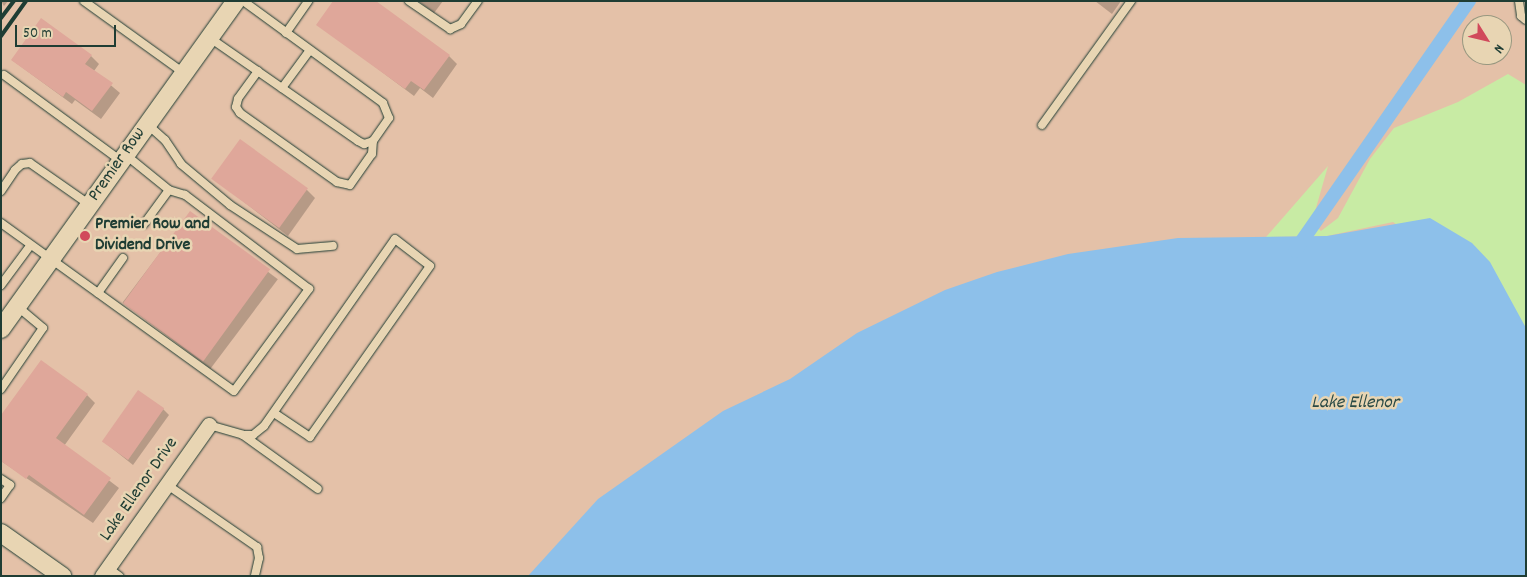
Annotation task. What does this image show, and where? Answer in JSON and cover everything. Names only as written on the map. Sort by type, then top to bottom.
[{"type":"street","name":"Premier Row","points":[[1,329],[236,1]]},
{"type":"street","name":"Lake Ellenor Drive","points":[[110,573],[166,484],[209,425]]},
{"type":"street","points":[[1,533],[62,576]]},
{"type":"lane","points":[[84,1],[184,73]]},
{"type":"lane","points":[[243,1],[387,108],[389,118],[373,141],[372,154],[350,185],[337,182],[240,113],[236,107],[238,99],[258,71]]},
{"type":"lane","points":[[286,33],[308,1]]},
{"type":"lane","points":[[409,1],[450,29],[461,24],[478,1]]},
{"type":"lane","points":[[1042,125],[1131,1]]},
{"type":"lane","points":[[1519,1],[1521,16],[1526,20]]},
{"type":"lane","points":[[210,37],[358,141],[364,144],[373,141]]},
{"type":"lane","points":[[282,88],[310,50]]},
{"type":"lane","points":[[1,223],[30,246],[234,391],[309,289],[185,195],[169,190],[4,75]]},
{"type":"lane","points":[[147,124],[165,140],[181,164],[230,205],[297,249],[333,246]]},
{"type":"lane","points":[[1,191],[15,170],[22,164],[30,163],[90,205]]},
{"type":"lane","points":[[144,224],[169,190]]},
{"type":"lane","points":[[209,425],[243,435],[253,435],[274,413],[395,239],[430,266],[310,437],[274,413]]},
{"type":"lane","points":[[1,285],[30,246]]},
{"type":"lane","points":[[98,293],[123,258]]},
{"type":"lane","points":[[1,389],[43,328],[17,306]]},
{"type":"lane","points":[[243,435],[318,489]]},
{"type":"lane","points":[[1,479],[10,485],[1,498]]},
{"type":"lane","points":[[166,484],[257,547],[260,558],[254,576]]},
{"type":"shaded area","points":[[1,1],[1526,1],[1526,418],[673,576],[1,576]]},
{"type":"green space","points":[[1508,74],[1526,85],[1526,328],[1511,305],[1393,222],[1327,236],[1266,237],[1328,166],[1312,222],[1321,231],[1338,218],[1370,159],[1394,128],[1458,102]]},
{"type":"water","name":"Lake Ellenor","points":[[1430,218],[1472,243],[1490,262],[1526,328],[1526,576],[528,576],[598,499],[723,411],[790,379],[857,333],[945,290],[997,272],[1068,254],[1178,238],[1327,236]]},
{"type":"building","points":[[333,1],[376,1],[450,55],[424,90],[411,81],[405,89],[316,25]]},
{"type":"building","points":[[41,18],[92,55],[85,64],[113,83],[92,111],[66,92],[63,97],[11,60]]},
{"type":"building","points":[[240,139],[308,188],[279,228],[211,179]]},
{"type":"building","points":[[190,211],[270,269],[203,361],[123,303]]},
{"type":"building","points":[[41,360],[88,394],[56,438],[111,478],[84,515],[29,475],[26,479],[1,461],[1,415]]},
{"type":"building","points":[[138,390],[164,408],[128,460],[102,442]]},
{"type":"waterway","points":[[1295,251],[1469,1]]},
{"type":"railway","points":[[1,18],[14,1]]},
{"type":"railway","points":[[1,36],[26,1]]},
{"type":"place","name":"Premier Row and Dividend Drive","points":[[85,236]]}]
